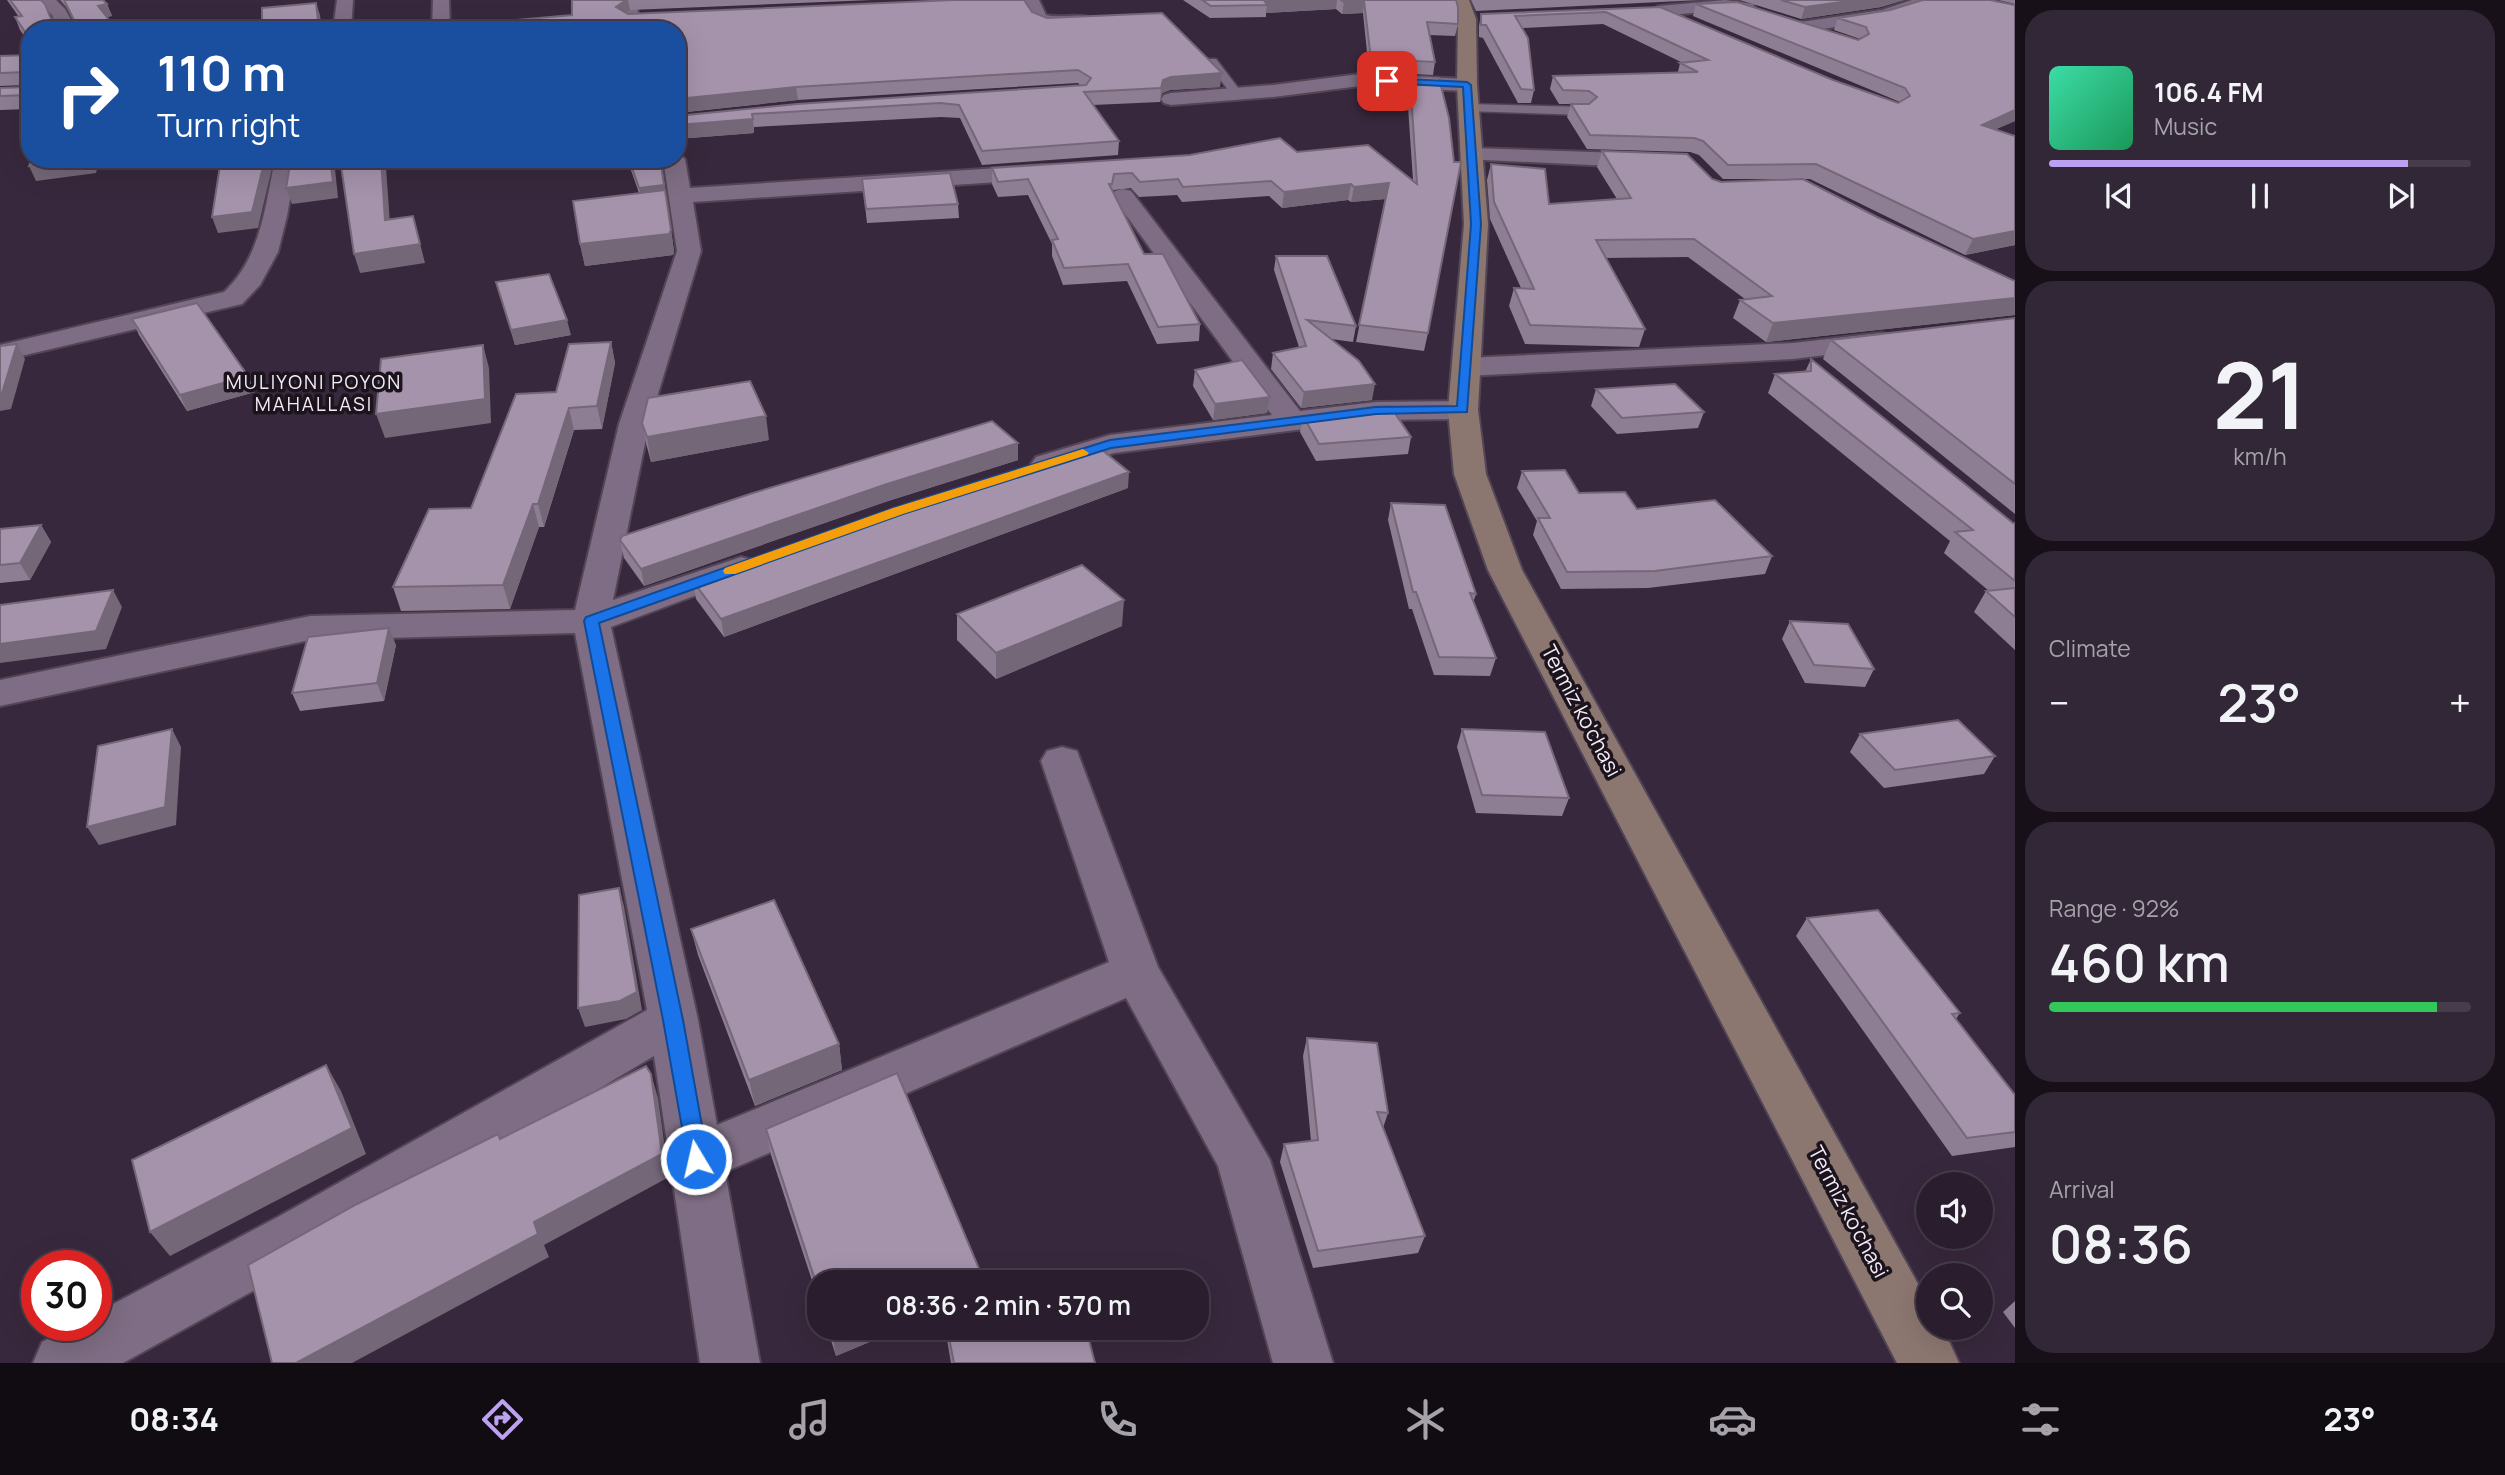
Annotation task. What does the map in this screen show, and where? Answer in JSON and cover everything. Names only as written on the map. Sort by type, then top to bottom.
[{"type":"main road","name":"Termiz ko'chasi","points":[[1472,13],[1468,96],[1476,224],[1463,410],[1470,474],[1505,569],[1929,1363]]},
{"type":"street","points":[[46,0],[63,21]]},
{"type":"street","points":[[343,21],[345,0]]},
{"type":"street","points":[[440,0],[441,21]]},
{"type":"street","points":[[1031,0],[1039,18],[1047,21],[1109,20]]},
{"type":"street","points":[[1801,27],[1885,15],[1928,0]]},
{"type":"street","points":[[1696,27],[1652,11],[1725,5],[1747,8],[1840,41]]},
{"type":"street","points":[[1171,99],[1360,80],[1468,96]]},
{"type":"street","points":[[1472,154],[1676,162]]},
{"type":"street","points":[[0,353],[233,298],[246,287],[265,257],[284,168]]},
{"type":"street","points":[[730,1363],[673,1020],[591,621],[634,424],[688,251],[677,178],[1066,170]]},
{"type":"street","points":[[1123,196],[1292,421]]},
{"type":"street","points":[[1466,367],[1793,351],[1904,338]]},
{"type":"street","points":[[1793,351],[1825,377]]},
{"type":"street","points":[[1017,473],[1110,444],[1376,411],[1463,410]]},
{"type":"street","points":[[0,693],[310,628],[591,621],[770,556]]},
{"type":"street","points":[[1062,761],[1136,972],[1243,1160],[1303,1363]]},
{"type":"street","points":[[696,1159],[1136,972]]},
{"type":"street","points":[[63,1363],[296,1237],[673,1020]]},
{"type":"lane","points":[[1212,61],[1237,93]]},
{"type":"lane","points":[[1468,96],[1585,111]]},
{"type":"building","points":[[10,0],[41,0],[51,19],[74,20],[64,0],[103,0],[107,4],[98,6],[110,21],[21,21],[21,26],[15,17],[22,16]]},
{"type":"building","points":[[572,0],[626,0],[616,7],[628,14],[953,0],[1024,0],[1032,12],[1047,18],[1162,13],[1222,73],[1171,77],[1163,80],[1161,88],[1084,92],[1119,141],[982,151],[959,105],[940,103],[752,114],[753,119],[686,124],[686,115],[797,104],[1086,85],[1091,78],[1078,70],[796,87],[686,98],[686,21],[516,20],[572,15]]},
{"type":"building","points":[[1202,0],[1293,0],[1265,2],[1267,5],[1211,6]]},
{"type":"building","points":[[1341,0],[1456,0],[1458,24],[1427,22],[1435,62],[1371,59],[1364,1]]},
{"type":"building","points":[[1781,0],[1856,0],[1805,7]]},
{"type":"building","points":[[1923,0],[1990,0],[2015,5],[2015,110],[1982,125],[2015,136],[2015,231],[1973,239],[1816,164],[1728,165],[1703,141],[1694,138],[1590,135],[1571,104],[1589,104],[1597,97],[1589,91],[1563,90],[1553,76],[1698,72],[1680,63],[1708,60],[1606,12],[1515,16],[1528,38],[1534,90],[1521,89],[1486,25],[1481,25],[1481,14],[1660,7],[1833,80],[1898,103],[1910,96],[1905,88],[1696,4],[1737,2],[1858,40],[1869,34],[1866,27],[1838,18],[1890,10]]},
{"type":"building","points":[[316,3],[318,21],[262,21],[262,8]]},
{"type":"building","points":[[21,55],[21,72],[0,73],[0,56]]},
{"type":"building","points":[[1373,75],[1439,78],[1449,118],[1454,162],[1461,162],[1428,333],[1359,325],[1389,183],[1354,187],[1351,184],[1284,192],[1271,181],[1183,187],[1178,179],[1140,182],[1132,173],[1114,174],[1112,184],[1109,184],[1144,254],[1163,254],[1200,324],[1158,327],[1128,264],[1064,268],[1052,240],[1058,239],[1028,179],[998,182],[992,168],[1190,155],[1280,138],[1297,152],[1368,145],[1417,184],[1410,78]]},
{"type":"building","points":[[21,87],[21,95],[0,96],[0,88]]},
{"type":"building","points":[[1602,151],[1687,154],[1712,179],[1721,182],[1803,179],[1877,217],[2015,281],[2015,298],[1773,323],[1740,300],[1772,296],[1694,239],[1596,240],[1645,329],[1530,325],[1514,288],[1534,289],[1494,202],[1491,164],[1545,169],[1549,204],[1631,198]]},
{"type":"building","points":[[220,168],[263,168],[252,212],[212,217]]},
{"type":"building","points":[[289,168],[331,168],[333,182],[286,188]]},
{"type":"building","points":[[341,168],[382,168],[385,220],[413,216],[420,244],[354,254]]},
{"type":"building","points":[[632,168],[661,168],[664,185],[639,188]]},
{"type":"building","points":[[950,173],[958,204],[866,209],[862,179]]},
{"type":"building","points":[[665,190],[671,230],[669,234],[580,244],[573,201]]},
{"type":"building","points":[[1276,256],[1327,256],[1356,326],[1307,320],[1359,361],[1375,384],[1304,392],[1273,353],[1306,346]]},
{"type":"building","points":[[549,274],[567,320],[511,330],[496,282]]},
{"type":"building","points":[[197,303],[248,376],[180,395],[132,319]]},
{"type":"building","points":[[2015,318],[2015,484],[1831,340]]},
{"type":"building","points":[[611,342],[597,406],[569,408],[538,504],[533,504],[503,585],[393,587],[429,509],[471,508],[516,394],[556,392],[569,344]]},
{"type":"building","points":[[17,344],[2,393],[0,393],[0,346]]},
{"type":"building","points":[[483,345],[485,399],[376,414],[381,359]]},
{"type":"building","points":[[1811,359],[2015,523],[2015,581],[1955,532],[1973,530],[1775,374],[1811,371]]},
{"type":"building","points":[[1242,360],[1270,397],[1215,404],[1195,370]]},
{"type":"building","points":[[750,381],[766,416],[647,437],[642,423],[648,398]]},
{"type":"building","points":[[1675,384],[1704,412],[1622,418],[1596,389]]},
{"type":"building","points":[[1390,406],[1411,437],[1319,444],[1303,416]]},
{"type":"building","points":[[992,421],[1018,443],[884,485],[641,569],[620,540],[622,536],[753,493]]},
{"type":"building","points":[[1096,445],[1129,472],[721,619],[693,581],[910,503]]},
{"type":"building","points":[[1565,470],[1579,493],[1625,492],[1637,509],[1715,500],[1772,556],[1655,571],[1567,572],[1538,518],[1550,518],[1522,471]]},
{"type":"building","points":[[1391,503],[1445,505],[1476,594],[1470,593],[1496,658],[1439,657],[1416,592],[1413,592]]},
{"type":"building","points":[[41,525],[20,563],[0,565],[0,529]]},
{"type":"building","points":[[1082,565],[1124,600],[996,653],[957,614]]},
{"type":"building","points":[[2015,588],[2015,617],[1986,591]]},
{"type":"building","points":[[113,590],[96,631],[0,644],[0,605]]},
{"type":"building","points":[[1790,621],[1848,624],[1874,669],[1814,665]]},
{"type":"building","points":[[389,628],[377,683],[292,693],[308,637]]},
{"type":"building","points":[[1958,720],[1995,756],[1895,770],[1860,734]]},
{"type":"building","points":[[172,729],[165,807],[87,827],[98,746]]},
{"type":"building","points":[[1462,729],[1545,732],[1569,798],[1482,795]]},
{"type":"building","points":[[619,888],[637,992],[620,1001],[578,1008],[579,895]]},
{"type":"building","points":[[774,900],[839,1044],[749,1080],[691,929]]},
{"type":"building","points":[[1878,910],[1960,1013],[1952,1014],[2015,1095],[2015,1132],[1967,1138],[1807,918]]},
{"type":"building","points":[[1307,1038],[1377,1043],[1388,1113],[1377,1112],[1425,1236],[1318,1251],[1284,1144],[1318,1140]]},
{"type":"building","points":[[326,1065],[352,1128],[150,1232],[132,1160]]},
{"type":"building","points":[[646,1066],[651,1074],[662,1154],[534,1222],[538,1234],[296,1363],[272,1363],[248,1265],[357,1204],[498,1134],[500,1139]]},
{"type":"building","points":[[897,1073],[980,1270],[812,1270],[766,1129]]},
{"type":"building","points":[[949,1340],[1089,1340],[1095,1363],[954,1363]]},
{"type":"slow traffic","points":[[730,571],[898,511],[1083,453]]},
{"type":"district","name":"MULIYONI POYON MAHALLASI","points":[[314,393]]},
{"type":"route","points":[[696,1159],[673,1020],[591,621],[898,511],[1110,444],[1376,411],[1463,410],[1476,224],[1467,85],[1387,81]]}]
